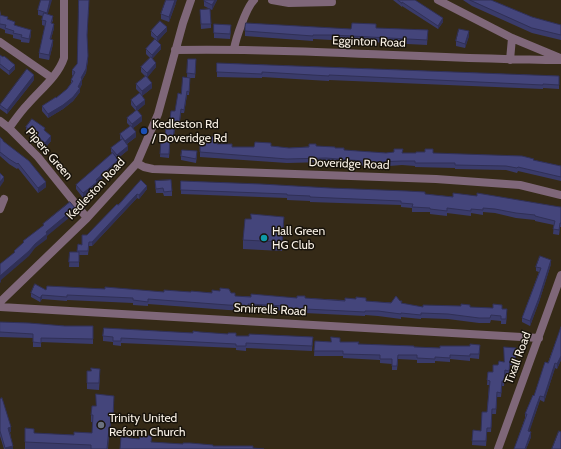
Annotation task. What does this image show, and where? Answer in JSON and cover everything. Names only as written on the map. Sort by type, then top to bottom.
[{"type":"street","name":"Pipers Green","points":[[64,0],[64,58],[62,64],[52,78],[22,110],[9,128],[38,157],[87,218]]},
{"type":"street","name":"Kedleston Road","points":[[0,302],[87,218],[137,163],[158,114],[182,23],[191,0]]},
{"type":"street","points":[[234,49],[236,37],[254,0]]},
{"type":"street","points":[[272,0],[289,3],[332,2]]},
{"type":"street","points":[[438,0],[512,38],[561,59]]},
{"type":"street","points":[[510,60],[512,38]]},
{"type":"street","points":[[0,42],[52,78]]},
{"type":"street","name":"Egginton Road","points":[[175,50],[234,49],[510,60],[561,59]]},
{"type":"street","points":[[0,121],[9,128]]},
{"type":"street","name":"Doveridge Road","points":[[137,163],[144,167],[154,169],[436,179],[520,185],[561,194]]},
{"type":"street","points":[[0,209],[4,199]]},
{"type":"street","name":"Tixall Road","points":[[498,449],[561,275]]},
{"type":"street","name":"Smirrells Road","points":[[0,307],[538,338]]},
{"type":"building","points":[[41,0],[50,0],[47,13],[38,10]]},
{"type":"building","points":[[79,0],[89,0],[87,35],[88,56],[86,69],[78,87],[80,88],[73,97],[48,114],[42,106],[56,98],[67,89],[73,81],[71,80],[75,72],[72,70],[77,64]]},
{"type":"building","points":[[166,0],[175,0],[169,17],[161,14]]},
{"type":"building","points":[[215,0],[212,5],[204,1]]},
{"type":"building","points":[[398,0],[415,0],[443,18],[438,26]]},
{"type":"building","points":[[470,0],[491,0],[532,17],[561,25],[561,35],[532,28]]},
{"type":"building","points":[[210,9],[211,24],[201,24],[200,10]]},
{"type":"building","points":[[44,13],[53,16],[51,23],[54,24],[50,39],[53,40],[49,55],[39,53],[46,21],[42,20]]},
{"type":"building","points":[[0,15],[8,17],[7,19],[15,22],[14,25],[31,30],[29,39],[21,37],[22,35],[13,33],[14,31],[5,28],[6,25],[0,24]]},
{"type":"building","points":[[160,21],[167,27],[157,37],[151,31]]},
{"type":"building","points":[[246,23],[351,29],[352,23],[376,24],[376,28],[428,30],[427,40],[332,35],[313,36],[245,31]]},
{"type":"building","points":[[214,24],[231,25],[230,34],[214,33]]},
{"type":"building","points":[[459,29],[469,31],[465,44],[456,41]]},
{"type":"building","points":[[155,39],[161,45],[152,55],[146,49]]},
{"type":"building","points":[[0,55],[3,57],[4,56],[15,65],[9,71],[0,64]]},
{"type":"building","points":[[151,57],[156,63],[147,73],[141,67]]},
{"type":"building","points":[[188,59],[196,59],[195,74],[187,73]]},
{"type":"building","points":[[217,63],[559,76],[559,85],[262,72],[262,74],[217,72]]},
{"type":"building","points":[[27,69],[34,75],[7,110],[0,105]]},
{"type":"building","points":[[146,76],[152,83],[142,91],[136,84]]},
{"type":"building","points":[[183,77],[190,78],[189,92],[187,91],[184,110],[181,109],[179,125],[175,124],[173,139],[170,139],[169,154],[160,154],[161,140],[165,140],[166,126],[169,127],[171,111],[175,111],[178,93],[181,94]]},
{"type":"building","points":[[140,93],[145,100],[136,107],[131,100]]},
{"type":"building","points":[[137,110],[142,116],[132,124],[127,118]]},
{"type":"building","points":[[32,119],[45,128],[44,130],[51,136],[45,143],[26,127]]},
{"type":"building","points":[[131,126],[136,132],[125,141],[120,134]]},
{"type":"building","points":[[206,136],[214,137],[213,141],[217,141],[217,144],[232,144],[232,147],[254,147],[255,142],[271,143],[271,146],[289,148],[309,147],[309,144],[316,144],[316,146],[344,148],[344,150],[386,153],[394,152],[394,149],[403,149],[402,153],[416,153],[425,152],[425,149],[433,149],[433,153],[522,156],[561,166],[561,177],[518,167],[506,166],[455,165],[455,163],[415,163],[415,161],[376,162],[326,158],[287,159],[200,152],[200,146],[205,146]]},
{"type":"building","points":[[0,137],[29,161],[46,182],[38,188],[18,163],[17,164],[0,152]]},
{"type":"building","points":[[123,139],[128,146],[117,155],[111,148]]},
{"type":"building","points":[[182,150],[197,151],[196,159],[181,156]]},
{"type":"building","points":[[113,153],[118,160],[96,180],[97,182],[83,193],[76,185]]},
{"type":"building","points":[[0,173],[4,177],[0,182]]},
{"type":"building","points":[[141,180],[147,186],[139,195],[137,194],[92,242],[89,242],[88,251],[77,251],[78,244],[82,245],[82,235],[87,235]]},
{"type":"building","points":[[171,180],[172,191],[164,192],[163,188],[156,189],[155,181]]},
{"type":"building","points":[[181,181],[425,192],[425,194],[453,197],[453,193],[477,196],[477,193],[561,207],[561,223],[559,230],[553,229],[555,221],[535,215],[495,209],[471,209],[471,211],[447,208],[447,211],[412,207],[413,204],[401,203],[401,201],[310,197],[287,194],[181,190]]},
{"type":"building","points":[[70,202],[75,208],[46,232],[47,234],[0,276],[0,264],[15,252],[14,251],[24,242],[23,241]]},
{"type":"building","name":"Hall Green HG Club","points":[[251,214],[284,217],[282,242],[243,240],[245,219],[251,219]]},
{"type":"building","points":[[70,252],[79,252],[79,262],[69,262]]},
{"type":"building","points":[[540,256],[551,260],[530,321],[522,318],[541,268],[536,267]]},
{"type":"building","points":[[35,284],[46,290],[47,286],[105,289],[105,287],[164,292],[164,290],[212,293],[212,290],[220,291],[220,288],[229,289],[231,293],[235,293],[235,296],[251,297],[251,294],[297,298],[297,296],[305,296],[305,298],[345,301],[345,298],[356,299],[356,297],[366,298],[366,301],[391,303],[396,296],[400,301],[402,301],[401,303],[423,307],[423,305],[461,306],[461,304],[470,305],[470,307],[493,308],[493,304],[502,305],[502,309],[507,309],[506,319],[501,319],[501,316],[491,315],[490,318],[479,318],[448,314],[401,314],[378,311],[365,312],[285,308],[285,306],[248,304],[248,306],[228,305],[148,299],[148,302],[133,300],[133,298],[42,295],[40,298],[31,293]]},
{"type":"building","points":[[0,322],[65,326],[93,326],[93,339],[41,338],[41,343],[33,342],[33,334],[0,332]]},
{"type":"building","points":[[561,327],[561,356],[557,364],[555,363],[544,397],[540,396],[528,431],[531,432],[525,449],[514,449],[527,414],[525,414],[533,395],[534,396],[545,362],[548,363]]},
{"type":"building","points":[[104,328],[193,333],[193,331],[228,334],[236,333],[236,336],[249,336],[249,334],[313,337],[312,346],[246,343],[246,346],[236,346],[236,344],[121,338],[121,341],[113,341],[113,337],[103,336]]},
{"type":"building","points":[[331,337],[340,338],[340,342],[359,342],[358,344],[440,348],[440,346],[470,346],[470,344],[480,345],[479,354],[470,354],[470,356],[450,355],[450,358],[435,357],[435,359],[417,358],[417,355],[398,355],[397,366],[392,366],[392,359],[380,359],[380,355],[343,354],[343,351],[314,351],[315,341],[331,342]]},
{"type":"building","points":[[504,347],[516,348],[515,361],[510,361],[509,371],[505,370],[501,393],[497,392],[496,409],[492,409],[491,428],[487,428],[486,441],[472,441],[473,430],[481,431],[482,412],[487,412],[490,381],[487,380],[488,372],[493,372],[493,365],[498,365],[499,361],[504,362]]},
{"type":"building","points":[[91,368],[100,369],[99,383],[87,383],[87,371],[91,371]]},
{"type":"building","points":[[96,394],[114,396],[113,416],[111,416],[107,449],[91,449],[91,445],[25,442],[25,428],[34,429],[34,433],[74,435],[74,432],[92,433],[93,415],[91,415],[92,406],[96,406]]},
{"type":"building","points":[[2,398],[11,427],[8,428],[13,446],[5,448],[0,431],[0,399]]},
{"type":"building","points":[[559,431],[561,432],[561,449],[552,449]]},
{"type":"building","points":[[140,435],[152,436],[151,442],[190,443],[213,446],[253,446],[253,448],[264,449],[120,449],[121,437],[139,439]]},
{"type":"place","name":"Kedleston Rd / Doveridge Rd","points":[[144,131]]},
{"type":"place","name":"Hall Green HG Club","points":[[264,238]]},
{"type":"place","name":"Trinity United Reform Church","points":[[101,425]]}]
